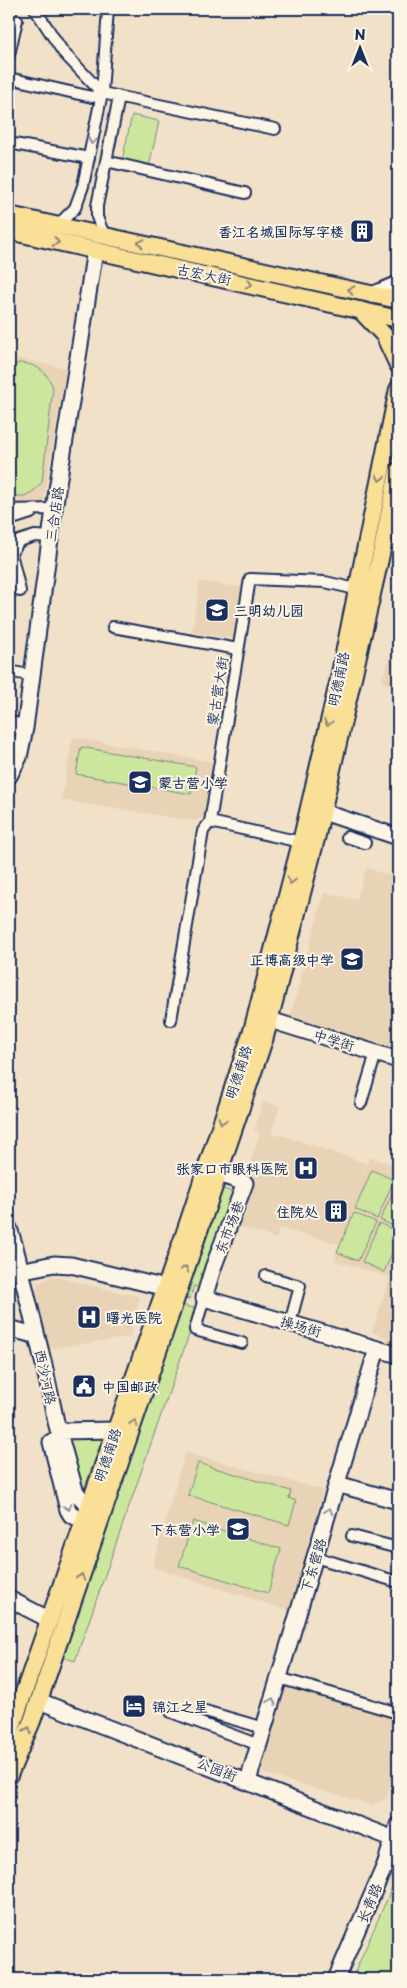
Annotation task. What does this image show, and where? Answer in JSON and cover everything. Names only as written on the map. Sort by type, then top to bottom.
[{"type":"main road","name":"古宏大街","points":[[9,215],[398,300]]},
{"type":"main road","name":"古宏大街","points":[[9,231],[398,319]]},
{"type":"main road","points":[[172,267],[175,250]]},
{"type":"main road","points":[[360,310],[384,335],[398,365]]},
{"type":"main road","name":"明德南路","points":[[98,1507],[116,1430],[166,1288],[243,1079],[270,1020],[356,589],[394,427],[398,389]]},
{"type":"main road","name":"明德南路","points":[[9,1775],[39,1701],[92,1524],[218,1174],[243,1079],[252,1031],[307,837],[323,812],[378,569],[398,471]]},
{"type":"main road","name":"明德南路","points":[[9,1734],[50,1620],[92,1524]]},
{"type":"street","points":[[58,225],[75,208],[83,186],[102,93],[108,9]]},
{"type":"street","points":[[37,10],[63,52],[102,93],[275,129]]},
{"type":"street","points":[[9,18],[17,20],[9,55]]},
{"type":"street","points":[[9,78],[92,97],[102,93]]},
{"type":"street","points":[[104,235],[97,217],[97,206],[118,97]]},
{"type":"street","points":[[9,143],[89,158]]},
{"type":"street","points":[[106,161],[246,193]]},
{"type":"street","name":"三合店路","points":[[9,776],[19,757],[25,728],[54,509],[95,250]]},
{"type":"street","points":[[372,295],[398,284]]},
{"type":"street","points":[[9,510],[54,509]]},
{"type":"street","points":[[9,520],[32,513]]},
{"type":"street","points":[[20,591],[11,553],[19,541],[35,536],[50,537]]},
{"type":"street","name":"蒙古营大街","points":[[171,1020],[203,831],[210,822],[250,579],[325,582],[356,589]]},
{"type":"street","points":[[113,627],[238,649]]},
{"type":"street","points":[[9,671],[33,676]]},
{"type":"street","points":[[9,724],[25,728]]},
{"type":"street","points":[[323,812],[398,837]]},
{"type":"street","points":[[210,822],[307,837]]},
{"type":"street","points":[[356,840],[362,825]]},
{"type":"street","name":"中学街","points":[[270,1020],[398,1060]]},
{"type":"street","points":[[361,1103],[376,1053]]},
{"type":"street","name":"东市场巷","points":[[204,1298],[213,1268],[245,1183],[218,1174]]},
{"type":"street","name":"西沙河路","points":[[9,1228],[33,1333],[75,1490],[80,1498],[98,1507]]},
{"type":"street","name":"西沙河路","points":[[9,1255],[18,1271]]},
{"type":"street","points":[[18,1271],[54,1264],[71,1265],[166,1288]]},
{"type":"street","points":[[266,1276],[300,1286],[290,1323]]},
{"type":"street","points":[[204,1298],[195,1330],[242,1343]]},
{"type":"street","name":"操场街","points":[[204,1298],[398,1355]]},
{"type":"street","points":[[9,1328],[33,1333]]},
{"type":"street","name":"西沙河路","points":[[33,1333],[42,1403],[68,1510],[71,1515],[92,1524]]},
{"type":"street","name":"下东营路","points":[[248,1781],[377,1349]]},
{"type":"street","points":[[58,1431],[116,1430]]},
{"type":"street","points":[[337,1484],[398,1502]]},
{"type":"street","points":[[352,1536],[398,1548]]},
{"type":"street","points":[[315,1557],[398,1582]]},
{"type":"street","points":[[9,1599],[50,1620]]},
{"type":"street","points":[[279,1678],[398,1713]]},
{"type":"street","name":"公园街","points":[[39,1701],[248,1781],[396,1832]]},
{"type":"street","points":[[206,1711],[264,1728]]},
{"type":"street","points":[[171,1712],[259,1745]]},
{"type":"street","name":"长青路","points":[[336,1979],[386,1865],[396,1832]]},
{"type":"shaded area","points":[[9,357],[66,368],[43,504],[9,504]]},
{"type":"shaded area","name":"三明幼儿园","points":[[200,581],[243,588],[234,639],[192,632]]},
{"type":"shaded area","points":[[398,631],[398,687],[381,682]]},
{"type":"shaded area","name":"蒙古营小学","points":[[73,737],[218,763],[210,811],[202,818],[194,821],[61,800]]},
{"type":"shaded area","name":"正博高级中学","points":[[366,868],[398,878],[398,1053],[290,1018],[324,892],[357,900]]},
{"type":"shaded area","name":"张家口市眼科医院","points":[[263,1101],[280,1106],[271,1134],[285,1136],[366,1163],[361,1180],[369,1157],[398,1166],[398,1351],[385,1347],[387,1338],[372,1332],[390,1277],[334,1261],[339,1244],[279,1228],[276,1239],[236,1225],[253,1176],[247,1174],[260,1132],[254,1130]]},
{"type":"shaded area","name":"曙光医院","points":[[51,1276],[140,1297],[130,1337],[49,1349],[35,1286]]},
{"type":"shaded area","name":"下东营小学","points":[[185,1452],[323,1490],[290,1611],[152,1567]]},
{"type":"shaded area","points":[[283,1684],[398,1716],[398,1758],[387,1798],[372,1805],[264,1774],[260,1765]]},
{"type":"green space","points":[[132,115],[159,121],[149,167],[122,161]]},
{"type":"green space","points":[[19,363],[36,367],[48,377],[53,388],[42,482],[35,490],[25,496],[9,496],[9,367]]},
{"type":"green space","points":[[81,747],[196,767],[191,794],[76,774]]},
{"type":"green space","points":[[372,1170],[394,1180],[377,1219],[355,1209]]},
{"type":"green space","points":[[398,1181],[398,1228],[380,1220]]},
{"type":"green space","points":[[219,1187],[234,1193],[203,1289],[194,1286],[190,1299],[185,1298]]},
{"type":"green space","points":[[354,1213],[376,1222],[358,1261],[337,1252]]},
{"type":"green space","points":[[379,1223],[398,1232],[398,1239],[384,1272],[362,1262]]},
{"type":"green space","points":[[182,1305],[198,1309],[75,1661],[62,1657]]},
{"type":"green space","points":[[69,1439],[102,1439],[85,1487],[80,1487]]},
{"type":"green space","points":[[198,1463],[291,1491],[289,1498],[296,1501],[289,1525],[188,1495]]},
{"type":"green space","points":[[193,1521],[281,1549],[268,1593],[179,1566]]},
{"type":"green space","points":[[398,1874],[398,1979],[352,1979]]},
{"type":"place","name":"香江名城国际写字楼","points":[[362,231]]},
{"type":"place","name":"三明幼儿园","points":[[217,610]]},
{"type":"place","name":"蒙古营小学","points":[[140,782]]},
{"type":"place","name":"正博高级中学","points":[[352,959]]},
{"type":"place","name":"张家口市眼科医院","points":[[306,1168]]},
{"type":"place","name":"住院处","points":[[336,1211]]},
{"type":"place","name":"曙光医院","points":[[89,1317]]},
{"type":"place","name":"中国邮政","points":[[84,1386]]},
{"type":"place","name":"下东营小学","points":[[238,1529]]},
{"type":"place","name":"锦江之星","points":[[134,1706]]}]
